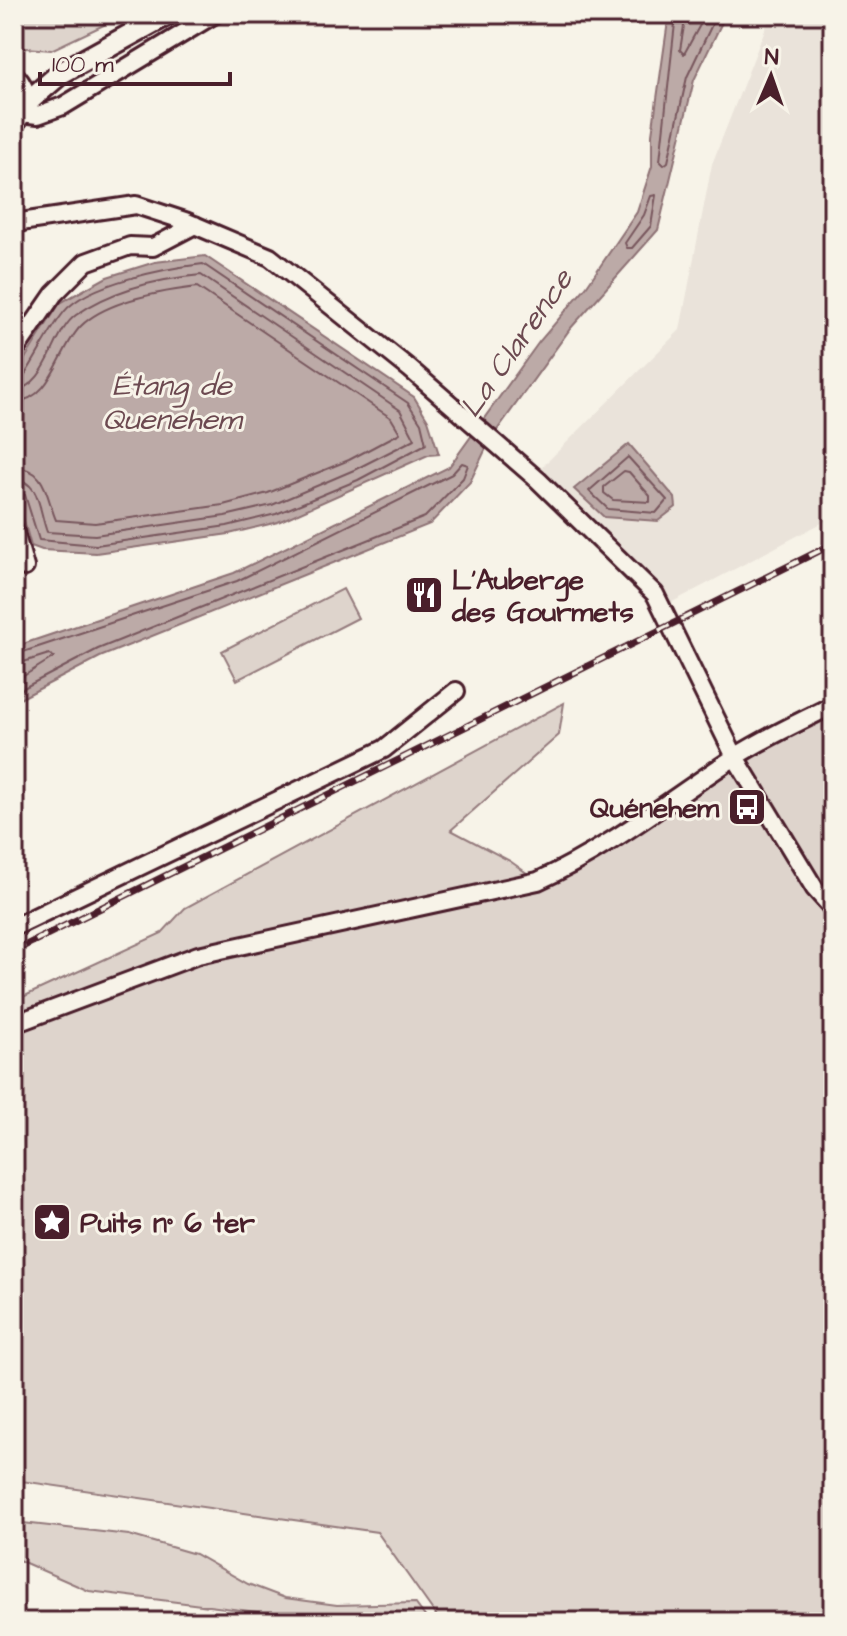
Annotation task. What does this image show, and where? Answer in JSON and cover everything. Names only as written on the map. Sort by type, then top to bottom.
[{"type":"main road","points":[[20,114],[61,73],[168,14]]},
{"type":"main road","points":[[14,77],[61,73]]},
{"type":"main road","points":[[14,77],[23,89],[20,114]]},
{"type":"street","points":[[20,114],[38,115],[63,106],[215,14]]},
{"type":"street","points":[[14,223],[136,205],[195,225],[270,257],[500,446],[636,571],[655,594],[735,757],[815,889],[833,909]]},
{"type":"street","points":[[14,352],[54,294],[86,262],[130,246],[153,247],[195,225]]},
{"type":"street","points":[[14,529],[25,567]]},
{"type":"street","points":[[14,927],[384,749],[456,691]]},
{"type":"street","points":[[14,1024],[198,955],[538,881],[585,859],[632,830],[735,757],[833,705]]},
{"type":"shaded area","points":[[18,14],[127,14],[51,50],[14,47],[14,17]]},
{"type":"shaded area","points":[[771,14],[833,14],[833,517],[663,607],[538,480],[540,469],[680,330],[712,164]]},
{"type":"shaded area","points":[[343,589],[358,618],[237,680],[222,651]]},
{"type":"shaded area","points":[[564,703],[559,735],[451,830],[510,861],[538,881],[833,705],[833,1622],[441,1622],[377,1532],[14,1480],[14,1001],[162,933],[185,908]]},
{"type":"shaded area","points":[[14,1522],[129,1535],[195,1554],[248,1584],[285,1598],[337,1605],[415,1603],[429,1622],[330,1621],[89,1591],[14,1558]]},
{"type":"water","points":[[669,14],[726,14],[694,80],[658,230],[570,329],[490,440],[470,482],[430,524],[100,657],[14,702],[14,649],[20,645],[234,573],[449,467],[539,342],[586,287],[637,212],[652,166],[652,134]]},
{"type":"water","name":"Étang de Quenehem","points":[[205,256],[414,397],[428,420],[439,454],[428,455],[278,522],[229,534],[96,553],[42,550],[31,546],[14,484],[14,376],[60,303],[107,277],[155,262]]},
{"type":"water","points":[[629,444],[675,498],[676,507],[658,521],[604,517],[574,489]]},
{"type":"railway","points":[[14,951],[833,544]]},
{"type":"place","name":"L'Auberge des Gourmets","points":[[424,595]]},
{"type":"place","name":"Quénehem","points":[[747,807]]},
{"type":"place","name":"Puits n° 6 ter","points":[[52,1222]]},
{"type":"water label","name":"La Clarence","points":[[516,343]]}]
